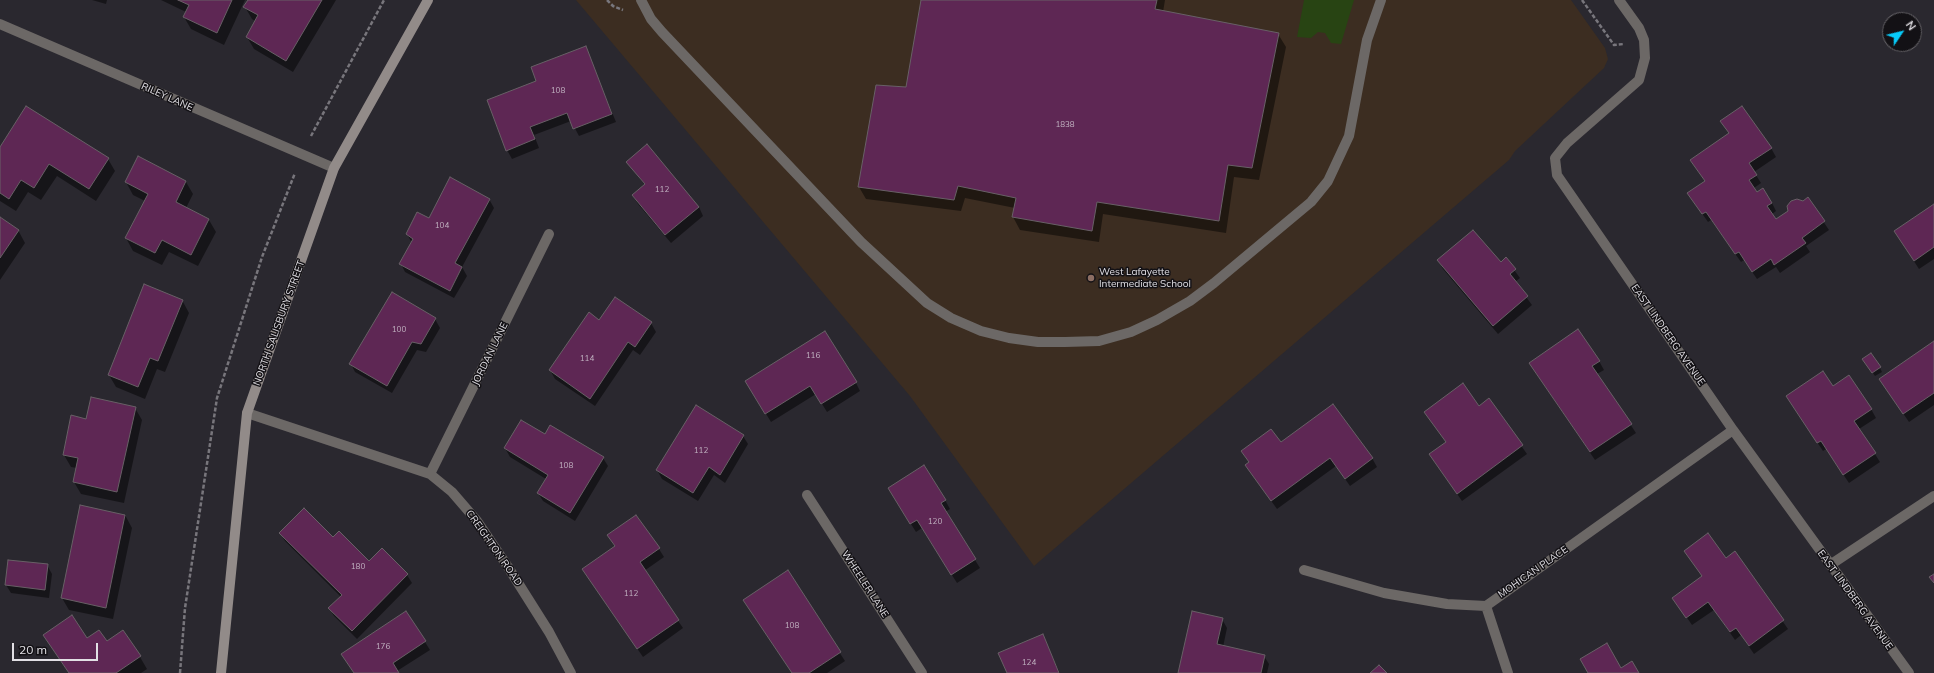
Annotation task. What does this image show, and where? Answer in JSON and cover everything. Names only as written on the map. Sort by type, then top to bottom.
[{"type":"street","name":"NORTH SALISBURY STREET","points":[[221,673],[247,413],[334,168],[428,0]]},
{"type":"street","points":[[641,0],[650,19],[672,43],[861,242],[927,303],[951,318],[981,331],[1009,338],[1038,342],[1065,342],[1099,341],[1132,332],[1157,320],[1190,301],[1214,283],[1311,202],[1328,181],[1349,136],[1368,40],[1381,0]]},
{"type":"street","name":"EAST LINDBERG AVENUE","points":[[1619,0],[1639,28],[1644,40],[1645,58],[1639,80],[1567,143],[1555,158],[1557,176],[1733,430],[1909,673]]},
{"type":"street","name":"RILEY LANE","points":[[0,24],[334,168]]},
{"type":"street","name":"JORDAN LANE","points":[[430,474],[549,234]]},
{"type":"street","name":"CREIGHTON ROAD","points":[[247,413],[430,474],[452,492],[477,521],[549,632],[571,673]]},
{"type":"street","name":"MOHICAN PLACE","points":[[1486,606],[1733,430]]},
{"type":"street","name":"WHEELER LANE","points":[[807,495],[922,673]]},
{"type":"street","points":[[1830,565],[1934,496]]},
{"type":"street","points":[[1304,570],[1384,593],[1447,604],[1486,606],[1508,673]]},
{"type":"path","points":[[1582,0],[1614,45],[1619,46],[1644,40]]},
{"type":"shaded area","name":"West Lafayette Intermediate School","points":[[576,0],[1571,0],[1605,48],[1608,59],[1604,68],[1515,151],[1509,160],[1034,566],[910,396]]},
{"type":"green space","points":[[1304,0],[1354,0],[1341,44],[1331,43],[1325,33],[1318,32],[1311,38],[1297,37]]},
{"type":"building","points":[[178,0],[232,0],[217,33],[183,17],[189,5]]},
{"type":"building","points":[[248,0],[322,0],[286,61],[246,37],[258,15],[243,7]]},
{"type":"building","points":[[921,0],[1157,0],[1155,9],[1279,33],[1252,168],[1228,165],[1219,221],[1097,202],[1092,231],[1012,217],[1016,198],[958,186],[954,200],[858,187],[876,85],[906,87]]},
{"type":"building","points":[[586,46],[612,114],[573,129],[567,113],[530,127],[535,139],[506,151],[487,100],[536,81],[531,67]]},
{"type":"building","points":[[26,106],[109,158],[89,189],[49,164],[34,188],[21,180],[9,199],[0,193],[0,147]]},
{"type":"building","points":[[1742,106],[1772,148],[1749,163],[1757,175],[1749,180],[1757,192],[1763,188],[1772,203],[1767,206],[1776,219],[1788,211],[1787,206],[1791,201],[1797,199],[1803,201],[1808,197],[1825,221],[1802,238],[1806,243],[1774,265],[1771,259],[1752,272],[1739,252],[1735,254],[1706,212],[1702,214],[1687,193],[1705,181],[1690,160],[1729,133],[1720,121]]},
{"type":"building","points":[[647,144],[699,207],[665,235],[632,195],[645,184],[626,162]]},
{"type":"building","points":[[138,156],[186,181],[176,202],[209,219],[191,255],[162,240],[155,253],[125,238],[148,194],[125,182]]},
{"type":"building","points":[[450,177],[490,199],[455,263],[462,267],[450,291],[399,264],[413,239],[406,234],[417,212],[429,218]]},
{"type":"building","points":[[1934,204],[1934,247],[1914,261],[1894,231]]},
{"type":"building","points":[[0,217],[19,230],[0,258]]},
{"type":"building","points":[[1473,230],[1501,262],[1506,257],[1516,269],[1510,274],[1528,296],[1493,326],[1437,260]]},
{"type":"building","points":[[144,284],[183,300],[158,361],[150,358],[138,387],[108,375]]},
{"type":"building","points":[[392,292],[436,318],[421,344],[412,342],[387,386],[349,364]]},
{"type":"building","points":[[615,297],[652,322],[635,347],[628,342],[590,399],[549,370],[589,312],[599,320]]},
{"type":"building","points":[[1578,329],[1600,361],[1592,366],[1632,424],[1590,452],[1529,363]]},
{"type":"building","points":[[825,331],[857,382],[821,404],[810,386],[765,414],[745,381]]},
{"type":"building","points":[[1934,341],[1934,393],[1903,414],[1879,379]]},
{"type":"building","points":[[1871,353],[1881,367],[1872,373],[1862,359]]},
{"type":"building","points":[[1823,371],[1833,386],[1849,375],[1872,409],[1854,421],[1876,453],[1843,475],[1821,441],[1817,443],[1786,396]]},
{"type":"building","points":[[1463,383],[1479,406],[1489,398],[1523,445],[1457,494],[1429,454],[1446,442],[1424,412]]},
{"type":"building","points":[[91,397],[136,407],[117,492],[73,482],[78,458],[63,455],[71,415],[86,419]]},
{"type":"building","points":[[1333,404],[1373,458],[1345,479],[1330,458],[1271,501],[1245,465],[1249,462],[1241,451],[1271,429],[1281,442]]},
{"type":"building","points":[[696,405],[744,435],[720,475],[709,467],[693,493],[656,470]]},
{"type":"building","points":[[521,420],[545,434],[550,425],[604,457],[570,513],[537,493],[548,475],[504,448]]},
{"type":"building","points":[[924,465],[946,500],[941,503],[976,559],[951,575],[917,520],[910,524],[888,488]]},
{"type":"building","points":[[80,505],[125,515],[106,608],[61,598]]},
{"type":"building","points":[[304,508],[333,537],[339,531],[369,561],[382,548],[408,574],[352,631],[328,608],[342,595],[279,533]]},
{"type":"building","points":[[636,515],[660,548],[640,562],[679,620],[637,649],[582,569],[615,546],[607,535]]},
{"type":"building","points":[[1708,533],[1726,558],[1735,551],[1784,620],[1749,646],[1736,628],[1730,632],[1708,602],[1686,618],[1672,598],[1702,576],[1684,551]]},
{"type":"building","points":[[8,560],[48,564],[45,590],[5,585]]},
{"type":"building","points":[[788,570],[841,652],[809,673],[792,673],[743,600]]},
{"type":"building","points":[[1934,574],[1934,583],[1929,577]]},
{"type":"building","points":[[406,611],[426,641],[393,663],[399,673],[354,673],[341,654]]},
{"type":"building","points":[[1192,611],[1223,618],[1217,644],[1265,655],[1261,673],[1178,673]]},
{"type":"building","points":[[72,615],[87,638],[99,630],[107,641],[123,630],[141,656],[116,673],[69,673],[43,635]]},
{"type":"building","points":[[1043,634],[1059,673],[1007,673],[998,653]]},
{"type":"building","points":[[1607,643],[1621,668],[1632,661],[1639,673],[1588,673],[1580,659]]},
{"type":"building","points":[[1379,665],[1387,673],[1370,673]]},
{"type":"place","name":"West Lafayette Intermediate School","points":[[1091,278]]}]
